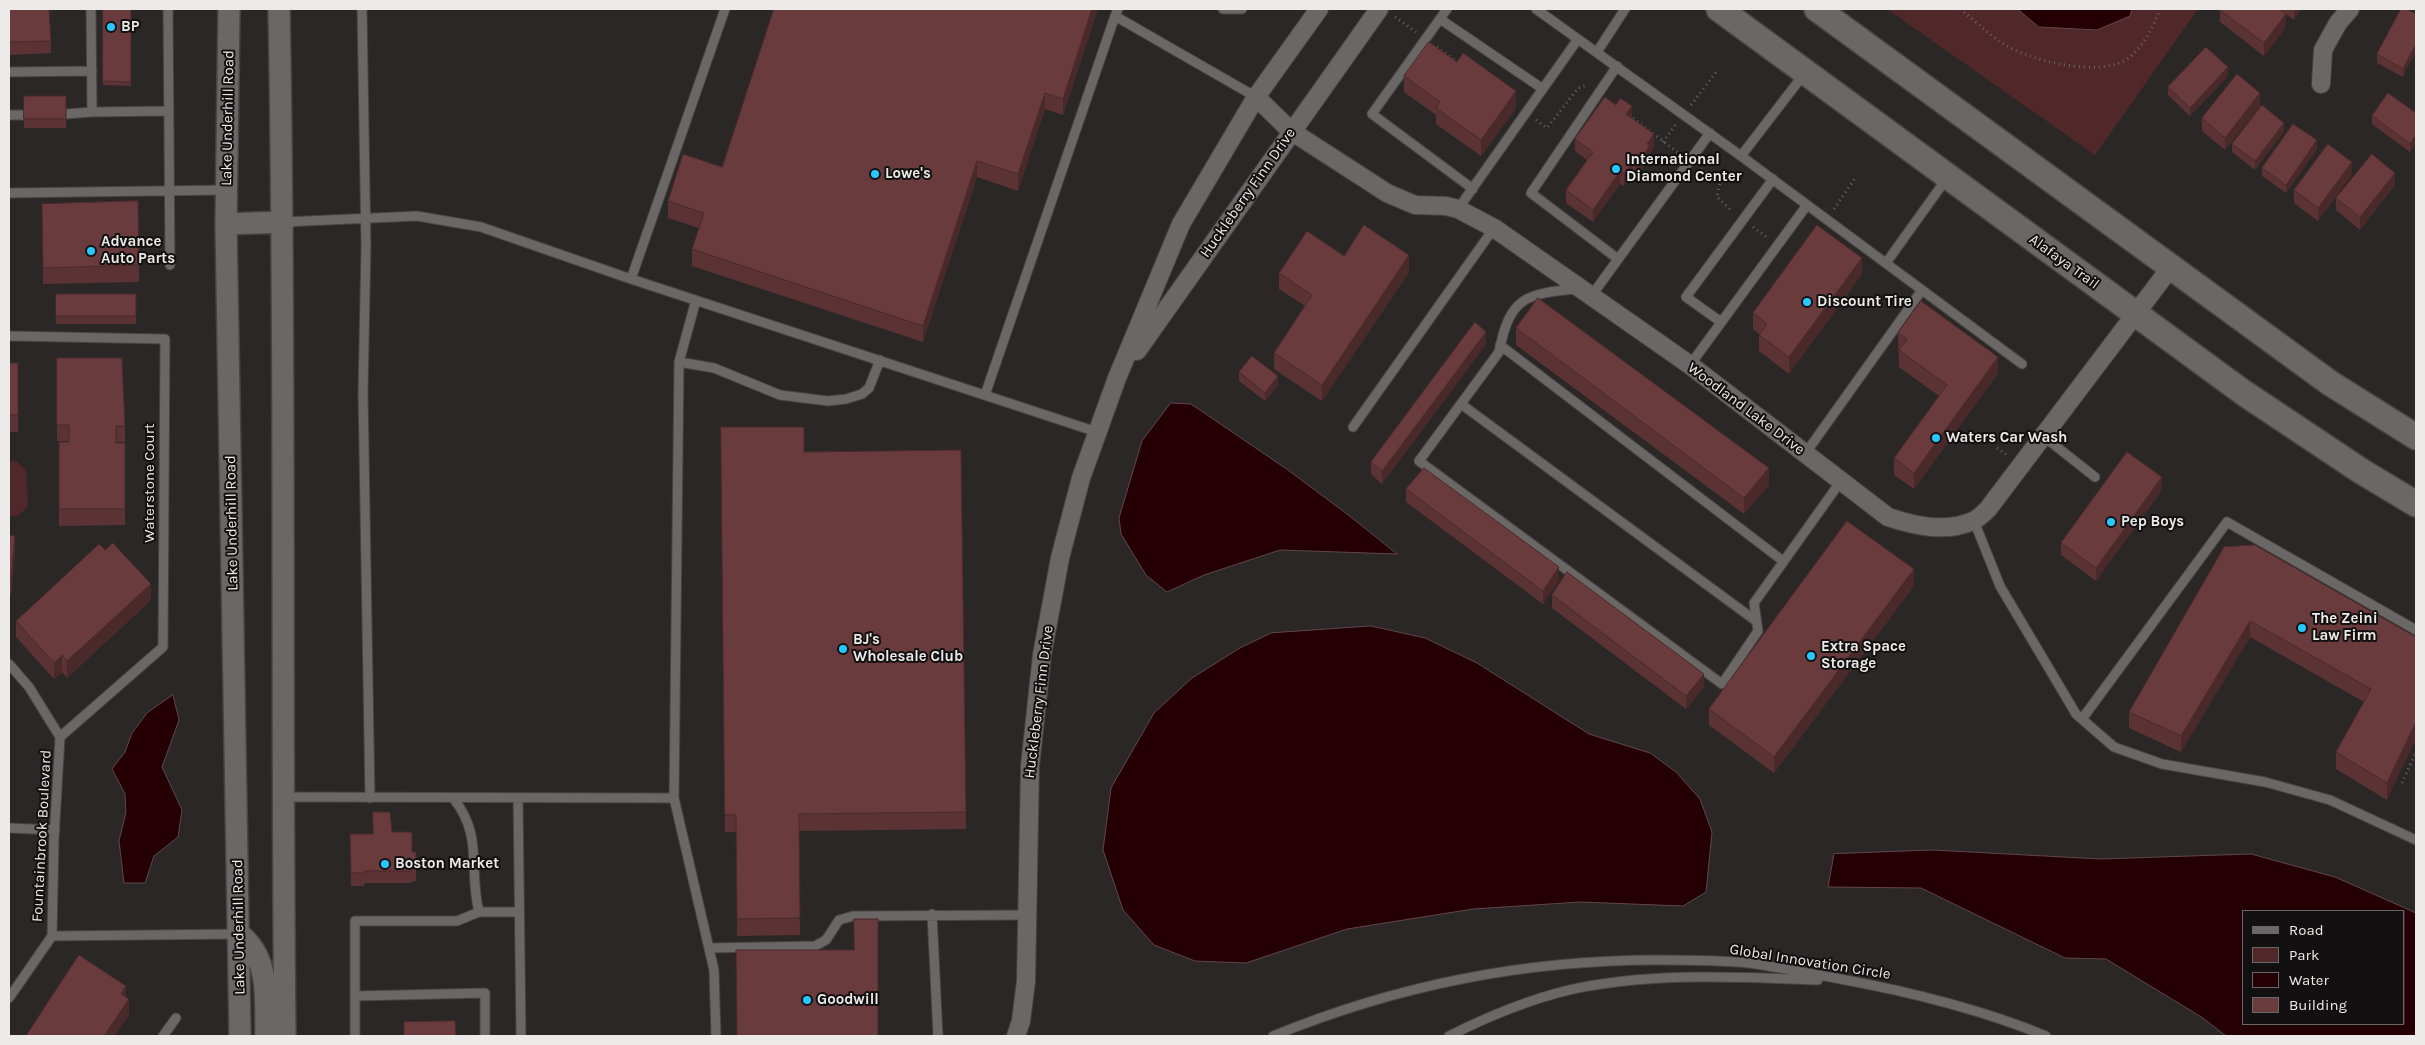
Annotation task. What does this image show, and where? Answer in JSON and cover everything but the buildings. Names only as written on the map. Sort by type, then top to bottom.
[{"type":"main road","name":"Alafaya Trail","points":[[1720,9],[2134,313],[2300,431],[2416,504]]},
{"type":"main road","points":[[1816,9],[2330,383],[2416,437]]},
{"type":"street","name":"Lake Underhill Road","points":[[229,9],[226,224],[240,1036]]},
{"type":"street","points":[[279,9],[284,222],[282,797],[285,1036]]},
{"type":"street","name":"Huckleberry Finn Drive","points":[[1016,1036],[1021,1021],[1026,981],[1030,766],[1042,655],[1060,558],[1097,432],[1181,224],[1256,97],[1319,9]]},
{"type":"street","points":[[2321,84],[2323,50],[2338,23],[2350,9]]},
{"type":"street","name":"Huckleberry Finn Drive","points":[[1118,378],[1291,131],[1386,12]]},
{"type":"street","name":"Woodland Lake Drive","points":[[1256,97],[1291,131],[1387,193],[1415,205],[1446,206],[1458,209],[1494,228],[1690,365],[1888,517],[1915,526],[1945,528],[1974,521]]},
{"type":"street","points":[[226,224],[284,222]]},
{"type":"street","points":[[1974,521],[1988,509],[2134,313],[2171,267]]},
{"type":"street","points":[[239,934],[248,941],[258,955],[263,970],[266,1036]]},
{"type":"lane","points":[[91,9],[92,112]]},
{"type":"lane","points":[[168,9],[170,265]]},
{"type":"lane","points":[[362,9],[365,217],[363,392],[370,798]]},
{"type":"lane","points":[[631,279],[725,9]]},
{"type":"lane","points":[[1223,9],[1242,9]]},
{"type":"lane","points":[[1447,9],[1372,114],[1473,189]]},
{"type":"lane","points":[[1536,9],[1773,179],[2022,364]]},
{"type":"lane","points":[[1597,52],[1625,9]]},
{"type":"lane","points":[[985,395],[1116,13],[1256,97]]},
{"type":"lane","points":[[1440,19],[1543,89]]},
{"type":"lane","points":[[1458,209],[1578,38]]},
{"type":"lane","points":[[1617,66],[1531,192],[1618,259]]},
{"type":"lane","points":[[9,72],[92,71]]},
{"type":"lane","points":[[1741,156],[1805,72]]},
{"type":"lane","points":[[66,114],[169,111]]},
{"type":"lane","points":[[9,115],[24,115]]},
{"type":"lane","points":[[1710,133],[1618,259],[1587,292],[1539,294],[1519,302],[1502,331],[1499,352],[1419,461],[1722,684],[1758,631],[1754,603],[1841,481]]},
{"type":"lane","points":[[1886,263],[1948,176]]},
{"type":"lane","points":[[1721,322],[1686,296],[1773,179]]},
{"type":"lane","points":[[9,193],[227,190]]},
{"type":"lane","points":[[1690,365],[1807,205]]},
{"type":"lane","points":[[284,222],[417,216],[481,227],[631,279],[1097,432]]},
{"type":"lane","points":[[1353,427],[1494,228]]},
{"type":"lane","points":[[1805,454],[1922,290]]},
{"type":"lane","points":[[696,300],[679,362],[674,798],[714,970],[716,1036]]},
{"type":"lane","name":"Waterstone Court","points":[[9,336],[165,339],[163,647],[60,737]]},
{"type":"lane","points":[[1500,345],[1784,561]]},
{"type":"lane","points":[[679,362],[714,368],[780,395],[828,400],[846,399],[862,394],[869,388],[880,360]]},
{"type":"lane","points":[[1461,404],[1756,622]]},
{"type":"lane","points":[[2043,436],[2095,477]]},
{"type":"lane","points":[[1974,521],[2000,586],[2076,714],[2114,747],[2162,764],[2265,782],[2330,800],[2415,837]]},
{"type":"lane","points":[[2082,719],[2227,522],[2416,630]]},
{"type":"lane","name":"Fountainbrook Boulevard","points":[[9,664],[30,687],[60,737],[54,830],[52,936],[9,998]]},
{"type":"lane","points":[[282,797],[674,798]]},
{"type":"lane","points":[[453,798],[464,812],[472,830],[475,894],[480,912]]},
{"type":"lane","points":[[518,798],[521,1036]]},
{"type":"lane","points":[[9,828],[54,830]]},
{"type":"lane","points":[[355,1036],[354,921],[457,921],[480,912],[520,912]]},
{"type":"lane","points":[[709,948],[815,946],[826,940],[839,920],[853,916],[932,914],[1027,915]]},
{"type":"lane","points":[[932,914],[938,1036]]},
{"type":"lane","name":"Fountainbrook Boulevard","points":[[52,936],[239,934]]},
{"type":"lane","name":"Global Innovation Circle","points":[[1273,1036],[1320,1018],[1385,997],[1493,972],[1552,965],[1638,960],[1713,960],[1748,963],[1850,981],[1955,1005],[2046,1036]]},
{"type":"lane","points":[[1449,1036],[1485,1018],[1530,1001],[1601,984],[1690,977],[1850,981]]},
{"type":"lane","points":[[355,996],[485,993],[485,1036]]},
{"type":"lane","points":[[163,1036],[176,1018]]},
{"type":"path","points":[[1960,9],[1999,41],[2030,58],[2106,67],[2129,58],[2152,31],[2160,9]]},
{"type":"path","points":[[1386,12],[1464,67]]},
{"type":"path","points":[[1526,113],[1547,128],[1578,88],[1582,86]]},
{"type":"path","points":[[1628,114],[1663,142]]},
{"type":"path","points":[[1997,448],[2007,455]]},
{"type":"path","points":[[2002,462],[2013,448]]},
{"type":"path","points":[[2402,783],[2416,752]]},
{"type":"green space","points":[[1887,9],[2198,9],[2095,155]]},
{"type":"green space","points":[[16,461],[26,470],[28,506],[18,516],[9,516],[9,462]]},
{"type":"water","points":[[2018,9],[2132,9],[2130,16],[2097,30],[2039,27]]},
{"type":"water","points":[[1171,403],[1191,404],[1288,470],[1397,554],[1280,550],[1204,575],[1167,592],[1146,575],[1121,534],[1119,518],[1142,441]]},
{"type":"water","points":[[1371,626],[1425,638],[1477,663],[1589,734],[1650,753],[1676,772],[1700,799],[1712,832],[1706,892],[1683,906],[1580,902],[1473,909],[1347,929],[1246,963],[1195,961],[1154,945],[1123,910],[1103,850],[1111,788],[1154,713],[1192,678],[1240,648],[1271,633]]},
{"type":"water","points":[[173,695],[179,720],[162,767],[182,810],[178,837],[154,856],[145,883],[124,883],[119,841],[126,812],[125,794],[112,769],[125,752],[132,733],[147,713]]},
{"type":"water","points":[[1933,850],[2100,859],[2251,854],[2335,877],[2416,913],[2416,1036],[2226,1036],[2203,1018],[2106,959],[2065,958],[1921,888],[1828,887],[1834,854]]},
{"type":"place","name":"BP","points":[[111,27]]},
{"type":"place","name":"International Diamond Center","points":[[1616,169]]},
{"type":"place","name":"Lowe's","points":[[875,174]]},
{"type":"place","name":"Advance Auto Parts","points":[[91,251]]},
{"type":"place","name":"Discount Tire","points":[[1807,302]]},
{"type":"place","name":"Waters Car Wash","points":[[1936,438]]},
{"type":"place","name":"Pep Boys","points":[[2111,522]]},
{"type":"place","name":"The Zeini Law Firm","points":[[2302,628]]},
{"type":"place","name":"BJ's Wholesale Club","points":[[843,649]]},
{"type":"place","name":"Extra Space Storage","points":[[1811,656]]},
{"type":"place","name":"Boston Market","points":[[385,864]]},
{"type":"place","name":"Goodwill","points":[[807,1000]]}]
